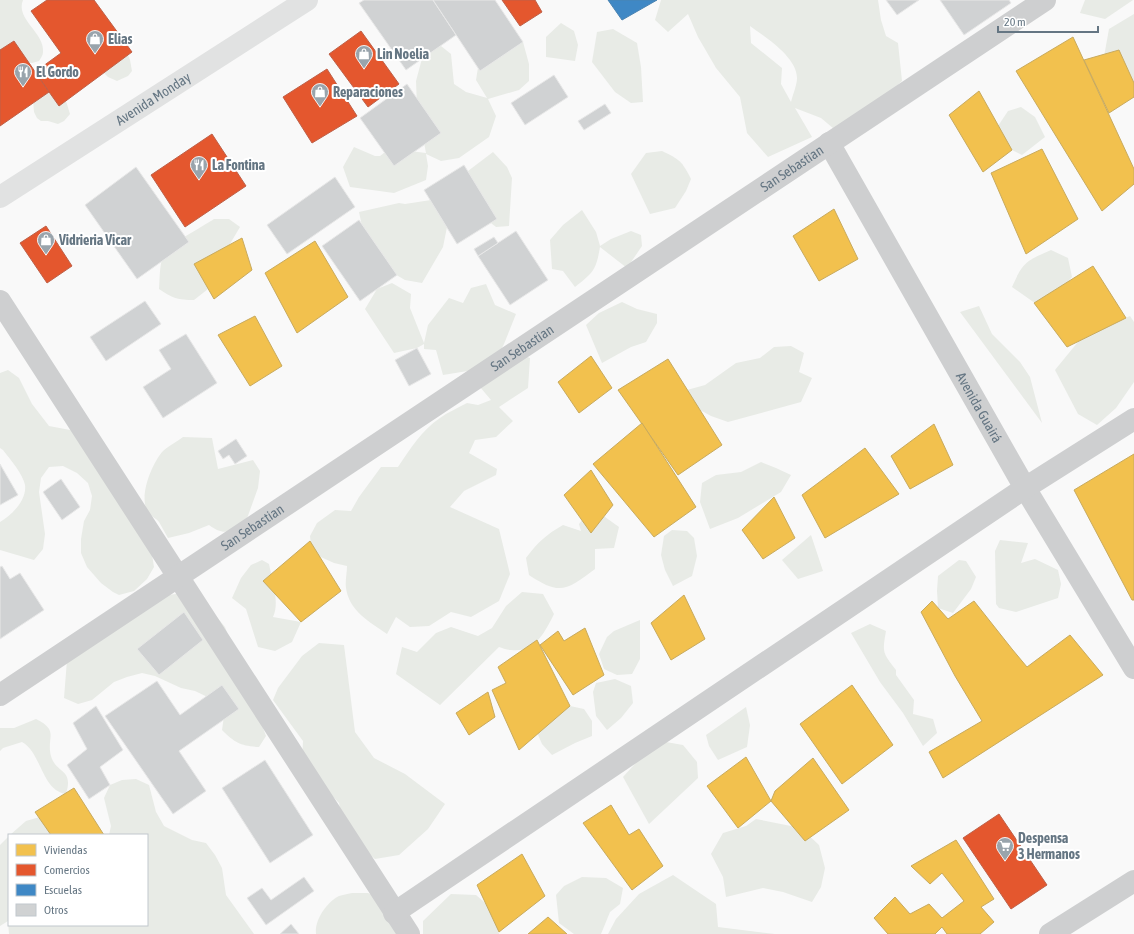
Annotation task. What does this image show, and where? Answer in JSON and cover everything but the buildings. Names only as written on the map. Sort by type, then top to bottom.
[{"type":"main road","name":"Avenida Monday","points":[[0,197],[294,3]]},
{"type":"street","name":"San Sebastian","points":[[0,695],[1045,0]]},
{"type":"street","name":"Avenida Guairá","points":[[829,143],[1026,488],[1134,668]]},
{"type":"street","points":[[0,301],[394,913],[409,934]]},
{"type":"street","points":[[394,913],[1026,488],[1134,419]]},
{"type":"street","points":[[1050,934],[1134,881]]},
{"type":"shaded area","points":[[0,0],[23,0],[23,13],[26,20],[40,39],[42,45],[43,53],[39,61],[32,63],[21,61],[0,61]]},
{"type":"shaded area","points":[[661,0],[878,0],[881,20],[886,36],[898,43],[902,81],[874,107],[840,134],[821,118],[795,108],[812,137],[768,157],[747,133],[740,97],[716,68],[698,37],[688,14],[668,32],[655,20]],"holes":[[[750,26],[779,48],[786,55],[796,70],[797,81],[791,102],[781,84],[782,68],[751,43]]]},
{"type":"shaded area","points":[[1085,0],[1133,0],[1105,19],[1080,13]]},
{"type":"shaded area","points":[[1134,14],[1134,98],[1124,91],[1103,62],[1109,29]]},
{"type":"shaded area","points":[[561,23],[574,31],[578,45],[575,61],[546,57],[546,37]]},
{"type":"shaded area","points":[[613,29],[637,43],[641,67],[643,102],[631,103],[615,92],[592,62],[597,32]]},
{"type":"shaded area","points":[[503,32],[523,42],[529,64],[529,81],[519,90],[488,99],[496,116],[489,137],[459,158],[441,161],[426,154],[428,166],[426,180],[394,193],[350,187],[343,167],[354,147],[375,156],[380,156],[393,146],[410,151],[426,153],[417,106],[416,81],[424,51],[441,46],[451,54],[454,84],[466,92],[487,98],[476,80],[480,55]]},
{"type":"shaded area","points":[[125,47],[132,71],[128,76],[117,81],[108,77],[102,71]]},
{"type":"shaded area","points":[[42,82],[66,101],[70,114],[64,121],[58,124],[48,121],[41,121],[37,118],[34,112],[33,99]]},
{"type":"shaded area","points":[[1021,107],[1035,117],[1045,137],[1022,155],[1000,144],[998,126],[1008,111]]},
{"type":"shaded area","points":[[662,151],[680,161],[691,179],[686,191],[675,208],[650,214],[631,174],[646,153]]},
{"type":"shaded area","points":[[493,152],[507,167],[512,178],[509,226],[496,227],[473,209],[468,171]]},
{"type":"shaded area","points":[[431,200],[447,227],[443,247],[422,283],[405,280],[369,259],[359,212],[399,203],[405,204]]},
{"type":"shaded area","points":[[582,210],[596,232],[600,246],[611,239],[631,231],[641,235],[642,246],[627,268],[600,247],[597,261],[593,270],[575,287],[563,271],[552,269],[550,240],[563,225]]},
{"type":"shaded area","points":[[214,219],[229,219],[240,227],[224,254],[202,272],[208,289],[194,300],[184,300],[168,295],[159,289],[161,265],[163,256],[168,248]]},
{"type":"shaded area","points":[[1051,250],[1068,258],[1072,277],[1053,298],[1049,313],[1012,287],[1019,272],[1026,263]]},
{"type":"shaded area","points":[[392,283],[411,294],[410,308],[424,343],[428,325],[449,298],[463,303],[471,288],[486,284],[495,305],[516,314],[502,348],[530,358],[528,388],[499,407],[513,421],[496,437],[475,440],[469,453],[497,469],[496,475],[464,491],[450,507],[499,529],[510,574],[499,601],[471,617],[451,612],[429,626],[410,627],[396,617],[387,634],[361,615],[351,603],[346,588],[347,566],[334,563],[312,553],[310,536],[317,523],[335,510],[351,511],[359,497],[381,467],[398,467],[417,440],[434,423],[446,414],[467,403],[478,405],[491,400],[474,380],[480,369],[443,375],[436,350],[424,349],[424,344],[417,348],[394,353],[365,309],[377,289]]},
{"type":"shaded area","points":[[622,302],[637,309],[657,314],[657,323],[646,342],[631,347],[602,363],[586,325],[599,313]]},
{"type":"shaded area","points":[[979,306],[992,334],[1020,362],[1030,377],[1042,423],[960,312]]},
{"type":"shaded area","points":[[1130,316],[1134,322],[1134,382],[1116,408],[1097,425],[1078,414],[1055,370],[1082,337]]},
{"type":"shaded area","points":[[791,346],[804,353],[799,372],[812,378],[801,402],[728,422],[700,410],[687,390],[705,385],[736,363],[760,358],[774,347]]},
{"type":"shaded area","points":[[8,370],[19,378],[32,404],[49,426],[86,433],[148,530],[154,567],[147,579],[134,591],[119,595],[113,592],[101,583],[87,567],[81,553],[81,539],[84,521],[90,510],[92,496],[88,483],[77,473],[63,466],[49,467],[41,478],[39,492],[45,534],[43,549],[34,560],[0,550],[0,522],[14,511],[24,496],[25,491],[24,481],[19,471],[0,448],[0,373]]},
{"type":"shaded area","points":[[183,437],[212,438],[218,469],[253,460],[260,471],[258,488],[245,524],[227,532],[219,531],[209,525],[189,533],[168,538],[159,522],[149,513],[145,506],[145,489],[155,463],[167,447]]},
{"type":"shaded area","points":[[761,462],[791,475],[781,492],[738,518],[710,529],[700,502],[702,483],[716,475],[741,472]]},
{"type":"shaded area","points":[[590,510],[605,517],[619,527],[614,548],[595,549],[595,569],[577,582],[563,588],[548,586],[529,575],[526,558],[538,543],[547,535],[563,525],[581,531],[579,524]]},
{"type":"shaded area","points":[[672,530],[687,531],[694,538],[697,556],[692,576],[673,586],[665,570],[661,555],[664,536]]},
{"type":"shaded area","points":[[811,535],[823,571],[798,579],[782,560]]},
{"type":"shaded area","points":[[1000,540],[1028,543],[1021,563],[1035,559],[1058,570],[1061,584],[1058,598],[1016,612],[999,608],[996,604],[995,551]]},
{"type":"shaded area","points":[[262,560],[269,564],[276,598],[273,617],[301,622],[292,642],[275,651],[258,647],[246,609],[232,598],[241,578],[251,565]]},
{"type":"shaded area","points":[[959,560],[966,561],[976,577],[971,589],[953,613],[938,608],[938,576]]},
{"type":"shaded area","points":[[522,592],[543,594],[554,614],[543,634],[533,645],[519,650],[509,650],[499,647],[440,705],[396,674],[402,647],[417,652],[436,633],[451,627],[478,636],[492,628],[506,606]]},
{"type":"shaded area","points":[[184,593],[208,606],[225,627],[266,736],[259,747],[247,746],[239,743],[222,730],[224,716],[220,703],[195,691],[181,688],[155,676],[142,673],[127,677],[114,682],[92,700],[78,704],[64,698],[67,660],[144,598]]},
{"type":"shaded area","points":[[640,620],[640,659],[632,674],[617,675],[604,669],[599,654],[607,637],[614,631]]},
{"type":"shaded area","points":[[870,624],[886,631],[884,649],[886,656],[896,670],[896,675],[914,700],[913,714],[933,719],[937,733],[923,746],[903,713],[880,682],[851,633]]},
{"type":"shaded area","points":[[319,643],[344,645],[355,732],[374,758],[405,774],[445,804],[428,829],[399,855],[375,859],[344,831],[339,803],[302,762],[303,741],[273,700],[278,688],[302,656]]},
{"type":"shaded area","points":[[615,679],[631,686],[633,703],[621,718],[607,730],[596,716],[593,692],[596,683]]},
{"type":"shaded area","points":[[570,706],[584,709],[592,721],[592,736],[552,755],[542,744],[536,730],[552,712]]},
{"type":"shaded area","points":[[746,707],[750,725],[747,747],[718,760],[709,746],[706,735]]},
{"type":"shaded area","points":[[36,719],[48,727],[50,731],[50,749],[53,762],[66,775],[68,780],[66,794],[51,786],[34,754],[29,747],[22,742],[3,748],[0,751],[0,728],[14,728]]},
{"type":"shaded area","points":[[666,742],[683,745],[697,762],[698,778],[649,824],[623,777],[644,754]]},
{"type":"shaded area","points":[[136,779],[149,785],[156,812],[164,826],[192,840],[206,843],[222,868],[226,895],[254,934],[9,934],[8,926],[148,926],[148,834],[109,834],[111,826],[104,798],[110,785],[122,780]]},
{"type":"shaded area","points":[[40,817],[59,834],[11,834],[26,821]]},
{"type":"shaded area","points":[[756,819],[801,828],[819,845],[825,868],[821,887],[812,902],[783,892],[763,888],[726,897],[723,877],[711,854],[723,833],[746,826]]},
{"type":"shaded area","points":[[8,837],[8,921],[0,926],[0,845]]},
{"type":"shaded area","points":[[673,875],[716,904],[718,927],[775,934],[608,934],[616,919],[639,894]]},
{"type":"shaded area","points":[[582,877],[606,878],[623,888],[620,904],[610,912],[601,934],[574,934],[559,923],[556,895],[564,886]]},
{"type":"shaded area","points":[[352,893],[368,893],[383,900],[407,934],[316,934],[319,917],[330,902],[339,896]]},
{"type":"shaded area","points":[[451,894],[476,895],[491,908],[499,934],[423,934],[423,921]]},
{"type":"place","name":"Elias","points":[[95,54]]},
{"type":"place","name":"Lin Noelia","points":[[364,69]]},
{"type":"place","name":"El Gordo","points":[[23,87]]},
{"type":"place","name":"Reparaciones","points":[[320,107]]},
{"type":"place","name":"La Fontina","points":[[199,180]]},
{"type":"place","name":"Vidrieria Vicar","points":[[46,255]]},
{"type":"place","name":"Despensa 3 Hermanos","points":[[1005,861]]}]
